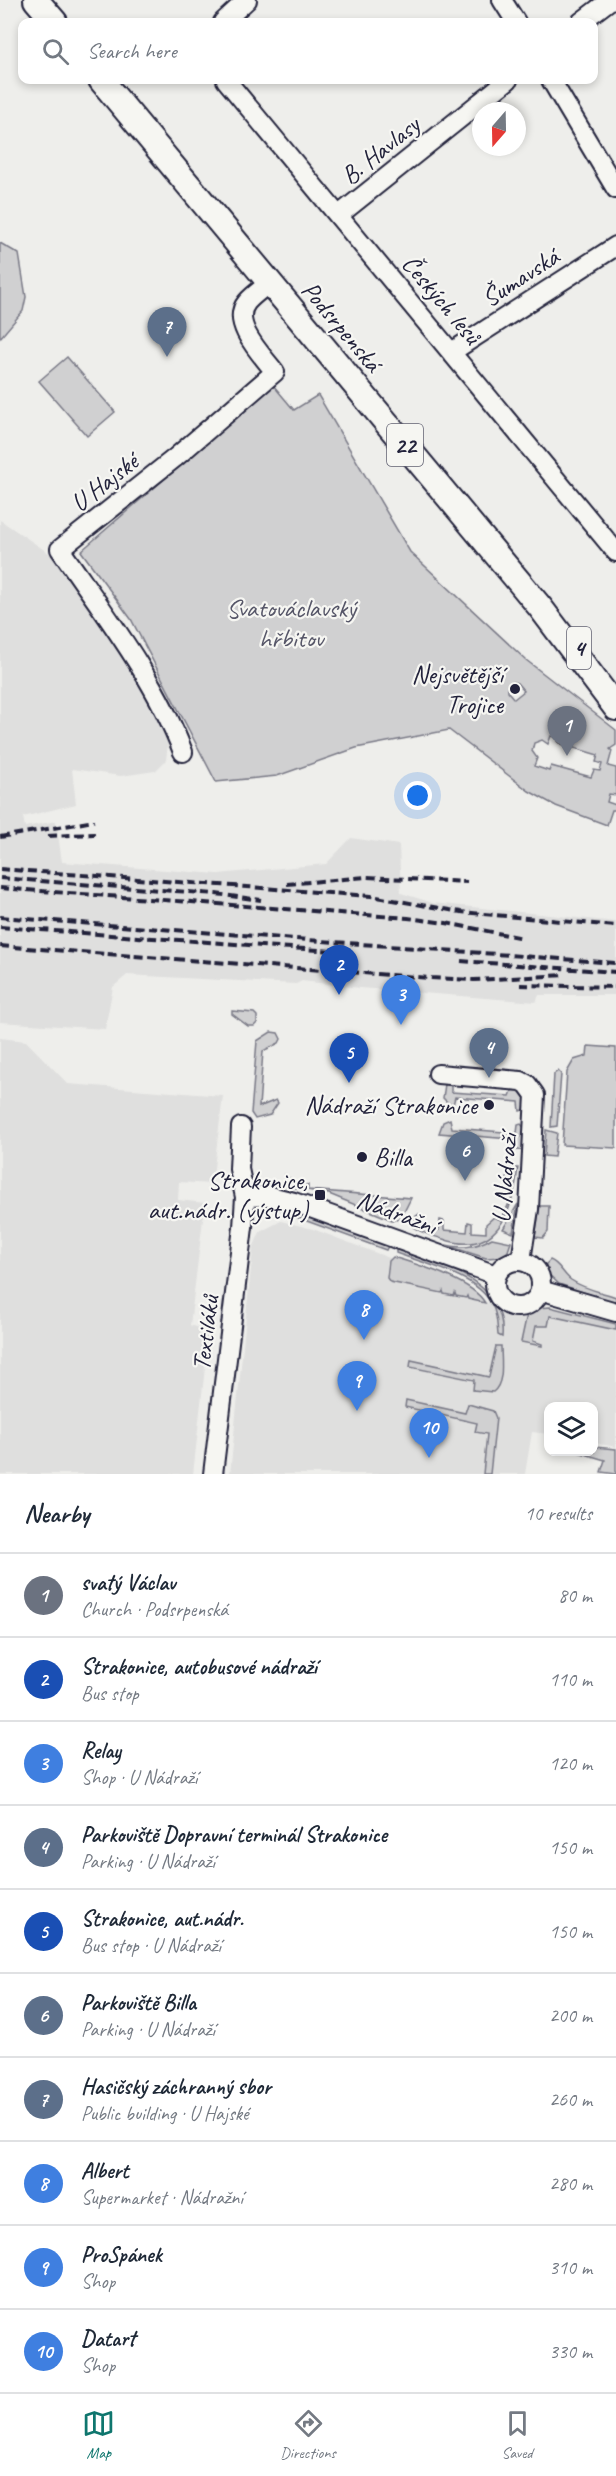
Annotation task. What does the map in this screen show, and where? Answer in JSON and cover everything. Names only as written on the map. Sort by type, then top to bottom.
[{"type":"main road","points":[[36,0],[52,18]]},
{"type":"main road","name":"Podsrpenská","points":[[104,84],[540,607],[616,691]]},
{"type":"main road","name":"Podsrpenská","points":[[540,607],[616,708]]},
{"type":"street","points":[[227,18],[247,0]]},
{"type":"street","points":[[502,0],[513,18]]},
{"type":"street","points":[[586,18],[610,0]]},
{"type":"street","name":"Českých lesů","points":[[229,84],[453,351],[616,552]]},
{"type":"street","name":"B. Havlasy","points":[[339,215],[503,84]]},
{"type":"street","points":[[553,84],[616,189]]},
{"type":"street","name":"Šumavská","points":[[453,351],[616,246]]},
{"type":"street","name":"U Hajské","points":[[183,752],[172,722],[125,644],[60,549],[176,457],[275,372],[250,339],[242,320],[245,303],[269,283]]},
{"type":"street","name":"U Nádraží","points":[[438,1074],[521,1081],[527,1084],[535,1095],[529,1209],[521,1260]]},
{"type":"street","points":[[241,1127],[239,1169],[245,1197]]},
{"type":"street","name":"Nádražní","points":[[245,1197],[270,1196],[294,1202],[496,1275]]},
{"type":"street","name":"Textiláků","points":[[213,1474],[245,1197]]},
{"type":"street","points":[[521,1260],[530,1264],[538,1272],[540,1290],[535,1300],[528,1305],[517,1307],[508,1305],[496,1293],[496,1275],[505,1264],[521,1260]]},
{"type":"street","points":[[540,1290],[616,1312]]},
{"type":"shaded area","points":[[0,520],[68,566],[145,691],[168,744],[166,760],[155,771],[121,776],[72,769],[76,804],[23,817],[25,827],[56,821],[62,862],[218,874],[326,864],[351,838],[399,845],[401,893],[433,903],[616,922],[616,995],[539,995],[536,1002],[302,981],[296,984],[127,975],[113,987],[105,1029],[0,1022]]},
{"type":"shaded area","points":[[0,1038],[26,1041],[68,1084],[223,1096],[212,1184],[179,1182],[178,1200],[205,1203],[190,1325],[209,1332],[193,1474],[0,1474]]},
{"type":"shaded area","points":[[281,1221],[313,1229],[471,1289],[492,1306],[529,1317],[540,1308],[616,1326],[616,1447],[598,1444],[598,1402],[544,1402],[544,1434],[532,1432],[525,1474],[230,1474],[253,1248],[260,1232]]},
{"type":"green space","points":[[0,243],[19,254],[26,297],[23,311],[0,338]]},
{"type":"green space","points":[[67,357],[115,412],[87,436],[39,381]]},
{"type":"green space","name":"Svatováclavský hřbitov","points":[[273,385],[294,410],[318,395],[410,552],[526,660],[616,730],[616,745],[610,749],[612,751],[608,766],[616,768],[616,795],[609,794],[607,802],[616,805],[616,810],[612,810],[607,825],[556,806],[529,791],[449,730],[356,748],[277,776],[216,782],[131,619],[81,551]],"holes":[[[512,682],[517,683],[524,691],[514,699],[508,692],[508,686]],[[551,736],[559,738],[558,742],[561,744],[598,755],[596,762],[602,764],[600,771],[594,770],[591,777],[551,766],[549,771],[534,766],[537,758],[532,751],[534,743],[542,740],[548,744]]]},
{"type":"green space","points":[[232,1011],[254,1013],[257,1016],[257,1023],[254,1026],[248,1026],[232,1014]]},
{"type":"green space","points":[[271,1032],[278,1033],[281,1039],[279,1043],[263,1051],[259,1107],[276,1100],[278,1103],[270,1115],[255,1119],[251,1113],[257,1041]]},
{"type":"green space","points":[[588,1046],[616,1048],[616,1148],[562,1145],[567,1072],[574,1060],[587,1056]]},
{"type":"green space","points":[[558,1071],[561,1074],[557,1126],[551,1127],[554,1074]]},
{"type":"green space","points":[[445,1084],[451,1084],[451,1092],[510,1096],[514,1086],[526,1093],[526,1109],[520,1111],[519,1102],[455,1097],[451,1106],[443,1098]]},
{"type":"green space","points":[[450,1119],[452,1128],[517,1133],[518,1125],[521,1124],[526,1130],[525,1151],[510,1149],[510,1139],[439,1133],[443,1122]]},
{"type":"green space","points":[[546,1130],[557,1133],[554,1157],[544,1156]]},
{"type":"green space","points":[[511,1168],[518,1168],[513,1195],[506,1191],[508,1171]]},
{"type":"green space","points":[[285,1175],[298,1184],[308,1185],[308,1190],[411,1198],[401,1218],[392,1220],[329,1194],[286,1186]]},
{"type":"green space","points":[[513,1195],[499,1227],[489,1236],[477,1242],[462,1243],[443,1239],[423,1233],[413,1227],[415,1217],[421,1214],[421,1228],[439,1230],[440,1220],[444,1221],[444,1230],[467,1232],[468,1222],[472,1223],[472,1232],[486,1233],[486,1224],[494,1217],[501,1220]]},
{"type":"green space","points":[[518,1204],[513,1233],[503,1229]]},
{"type":"green space","points":[[540,1206],[549,1206],[548,1232],[543,1238],[535,1237]]},
{"type":"green space","points":[[285,1213],[304,1215],[388,1246],[386,1250]]},
{"type":"green space","points":[[492,1238],[511,1242],[508,1251],[502,1257],[486,1258],[442,1244],[468,1247]]},
{"type":"green space","points":[[396,1248],[449,1268],[482,1288],[493,1301],[501,1317],[502,1337],[498,1335],[493,1307],[484,1293],[449,1272],[396,1253]]},
{"type":"green space","points":[[393,1257],[457,1280],[469,1287],[485,1303],[468,1299],[467,1296],[466,1298],[456,1296],[455,1293],[454,1296],[444,1294],[443,1291],[442,1293],[390,1282],[387,1278],[389,1261]]},
{"type":"green space","points":[[550,1260],[571,1280],[587,1288],[616,1297],[616,1303],[559,1284],[545,1271],[546,1264]]},
{"type":"green space","points":[[550,1307],[616,1324],[616,1330],[550,1316],[548,1326],[536,1326],[533,1341],[542,1346],[521,1342],[527,1314],[536,1308]]},
{"type":"green space","points":[[496,1346],[501,1346],[502,1371],[497,1388],[493,1392],[473,1390],[474,1380],[410,1367],[411,1360],[489,1377]]},
{"type":"green space","points":[[406,1400],[465,1413],[468,1404],[493,1411],[496,1418],[490,1474],[483,1474],[487,1434],[475,1432],[477,1423],[405,1407]]},
{"type":"green space","points":[[598,1447],[616,1449],[616,1474],[601,1472],[605,1460],[592,1456],[598,1456]]},
{"type":"railway","points":[[0,837],[94,821]]},
{"type":"railway","points":[[48,836],[95,834]]},
{"type":"railway","points":[[0,869],[371,896],[461,912],[616,926]]},
{"type":"railway","points":[[287,884],[367,877],[467,882]]},
{"type":"railway","points":[[0,878],[216,894],[261,900]]},
{"type":"railway","points":[[0,888],[408,918],[523,938]]},
{"type":"railway","points":[[0,917],[616,963]]},
{"type":"railway","points":[[0,927],[332,951]]},
{"type":"railway","points":[[0,946],[431,978],[474,980],[565,975]]},
{"type":"railway","points":[[461,961],[616,972]]},
{"type":"railway","points":[[520,985],[616,987]]},
{"type":"place","name":"Hasičský záchranný sbor","points":[[167,357]]},
{"type":"place","name":"Nejsvětější Trojice","points":[[515,689]]},
{"type":"place","name":"svatý Václav","points":[[567,756]]},
{"type":"place","name":"Strakonice, autobusové nádraží","points":[[339,995]]},
{"type":"place","name":"Relay","points":[[401,1025]]},
{"type":"place","name":"Parkoviště Dopravní terminál Strakonice","points":[[489,1078]]},
{"type":"place","name":"Strakonice, aut.nádr.","points":[[349,1083]]},
{"type":"place","name":"Nádraží Strakonice","points":[[489,1105]]},
{"type":"place","name":"Billa","points":[[362,1157]]},
{"type":"place","name":"Parkoviště Billa","points":[[465,1181]]},
{"type":"place","name":"Strakonice, aut.nádr. (výstup)","points":[[320,1195]]},
{"type":"place","name":"Albert","points":[[364,1340]]},
{"type":"place","name":"ProSpánek","points":[[357,1411]]},
{"type":"place","name":"Datart","points":[[429,1458]]}]
